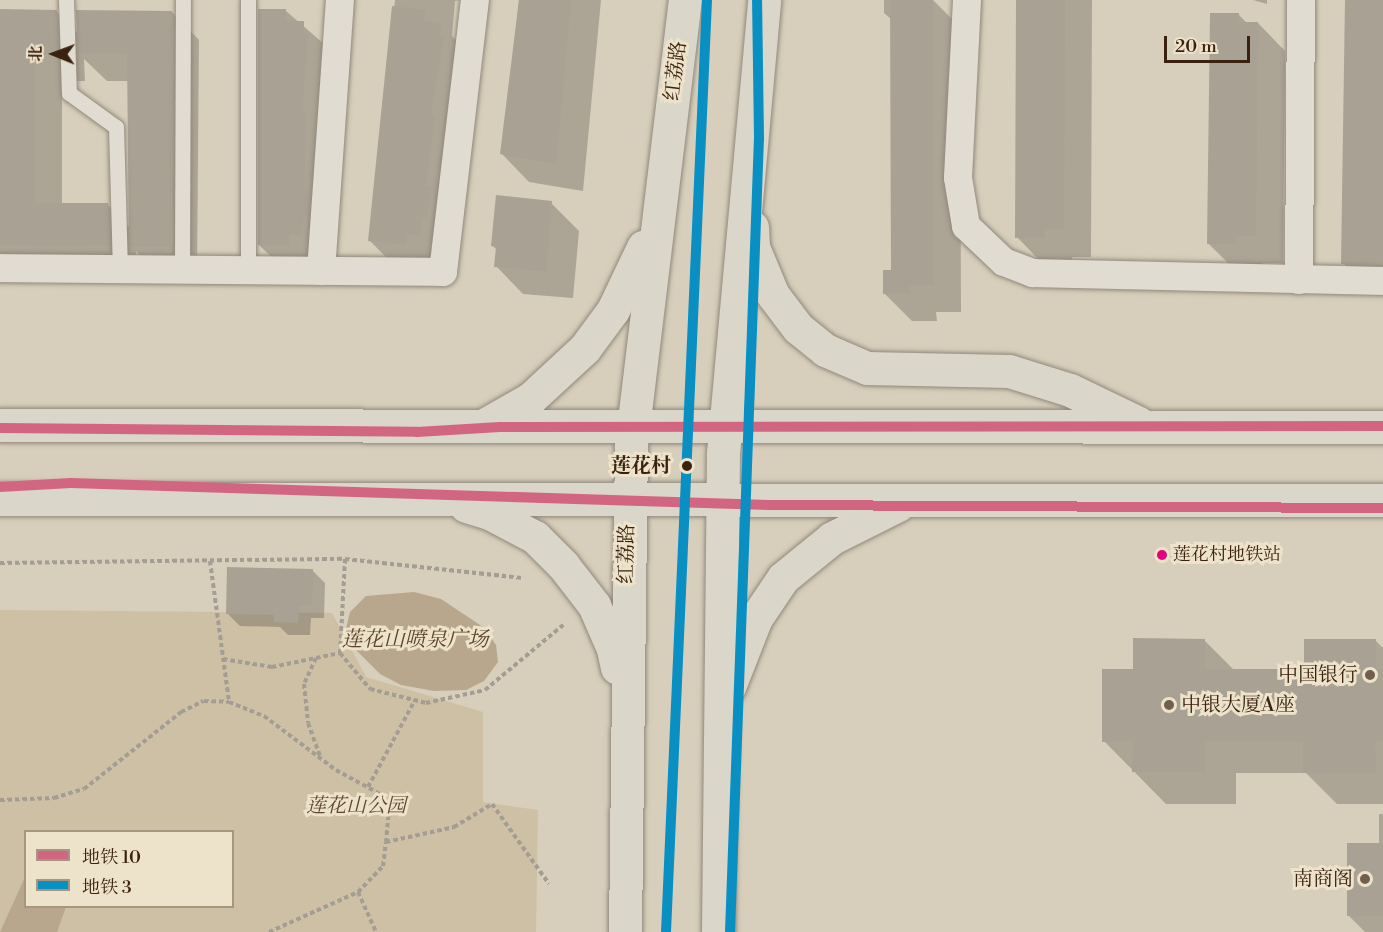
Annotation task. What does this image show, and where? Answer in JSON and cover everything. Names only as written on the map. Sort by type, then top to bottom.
[{"type":"main road","name":"红荔路","points":[[625,932],[629,500],[633,426],[685,0]]},
{"type":"main road","points":[[718,932],[722,500],[725,426],[764,0]]},
{"type":"main road","points":[[751,151],[753,247],[773,296],[798,328],[825,350],[867,368],[1010,371],[1070,390],[1146,426]]},
{"type":"main road","points":[[481,426],[513,410],[550,384],[600,328],[635,266],[664,167]]},
{"type":"main road","points":[[0,426],[1383,426]]},
{"type":"main road","points":[[0,499],[1383,500]]},
{"type":"main road","points":[[441,499],[489,513],[535,537],[563,564],[594,605],[613,649],[626,712]]},
{"type":"main road","points":[[719,745],[725,702],[738,657],[774,589],[794,567],[832,538],[879,512],[914,500]]},
{"type":"street","points":[[321,271],[340,0]]},
{"type":"street","points":[[0,268],[443,272],[475,0]]},
{"type":"street","points":[[967,0],[958,178],[966,226],[982,244],[1004,262],[1033,273],[1383,281]]},
{"type":"street","points":[[1299,280],[1301,0]]},
{"type":"lane","points":[[66,0],[69,93],[116,127],[120,269]]},
{"type":"lane","points":[[182,270],[183,0]]},
{"type":"lane","points":[[248,0],[248,270]]},
{"type":"path","points":[[345,559],[340,653],[370,689],[426,703],[485,690],[563,625]]},
{"type":"path","points":[[0,563],[345,559],[524,578]]},
{"type":"path","points":[[210,561],[229,702]]},
{"type":"path","points":[[223,659],[272,666],[340,653]]},
{"type":"path","points":[[316,658],[304,684],[308,723],[322,759]]},
{"type":"path","points":[[368,787],[415,700]]},
{"type":"path","points":[[0,800],[54,798],[84,789],[180,712],[204,701],[229,702],[264,716],[322,759],[380,794],[389,808],[383,866],[358,892],[269,932]]},
{"type":"path","points":[[386,842],[454,827],[492,804],[549,884]]},
{"type":"path","points":[[358,892],[376,932]]},
{"type":"green space","name":"莲花山公园","points":[[0,610],[332,613],[366,677],[483,712],[483,802],[538,810],[536,932],[0,932]]},
{"type":"water","name":"莲花山喷泉广场","points":[[414,592],[441,599],[483,627],[496,645],[498,662],[484,681],[466,690],[434,691],[401,685],[380,674],[356,650],[345,633],[350,612],[366,596]]},
{"type":"water","points":[[24,879],[24,908],[66,908],[57,932],[0,932]]},
{"type":"building","points":[[519,0],[571,0],[556,164],[500,154]]},
{"type":"building","points":[[890,0],[933,0],[934,285],[909,285],[910,294],[883,294],[883,270],[891,270]]},
{"type":"building","points":[[1016,0],[1065,0],[1064,230],[1045,230],[1045,238],[1015,238]]},
{"type":"building","points":[[1345,0],[1383,0],[1383,262],[1370,264],[1341,264]]},
{"type":"building","points":[[392,6],[425,10],[424,21],[441,23],[440,35],[444,35],[431,114],[435,114],[426,186],[431,187],[427,218],[422,218],[420,236],[407,234],[406,245],[368,241]]},
{"type":"building","points":[[0,9],[57,10],[58,54],[35,54],[35,203],[108,203],[110,246],[0,245]]},
{"type":"building","points":[[258,9],[286,9],[286,21],[304,21],[304,33],[308,34],[302,113],[306,113],[304,185],[308,186],[308,217],[303,217],[302,235],[289,235],[289,246],[258,245]]},
{"type":"building","points":[[76,10],[172,11],[170,247],[129,247],[127,54],[78,54]]},
{"type":"building","points":[[1210,13],[1239,13],[1239,22],[1258,22],[1256,236],[1236,236],[1236,244],[1207,244]]},
{"type":"building","points":[[496,195],[552,201],[546,271],[494,267],[496,247],[491,246]]},
{"type":"building","points":[[227,567],[313,569],[312,606],[299,606],[298,623],[274,622],[274,615],[226,614]]},
{"type":"building","points":[[1133,638],[1205,639],[1205,669],[1304,669],[1304,639],[1376,639],[1376,669],[1383,669],[1383,742],[1375,742],[1376,773],[1303,773],[1303,742],[1205,742],[1205,772],[1132,772],[1133,741],[1102,742],[1102,669],[1133,669]]},
{"type":"building","name":"南商阁","points":[[1347,843],[1383,843],[1383,916],[1347,916]]},
{"type":"metro line","name":"3","points":[[666,932],[707,0]]},
{"type":"metro line","name":"3","points":[[730,932],[759,139],[757,0]]},
{"type":"metro line","name":"10","points":[[0,428],[417,432],[500,427],[1383,426]]},
{"type":"metro line","name":"10","points":[[0,487],[71,483],[769,505],[1383,508]]},
{"type":"place","name":"莲花村","points":[[687,466]]},
{"type":"place","name":"莲花村地铁站","points":[[1162,555]]},
{"type":"place","name":"中国银行","points":[[1370,675]]},
{"type":"place","name":"中银大厦A座","points":[[1169,705]]},
{"type":"place","name":"南商阁","points":[[1365,879]]}]
